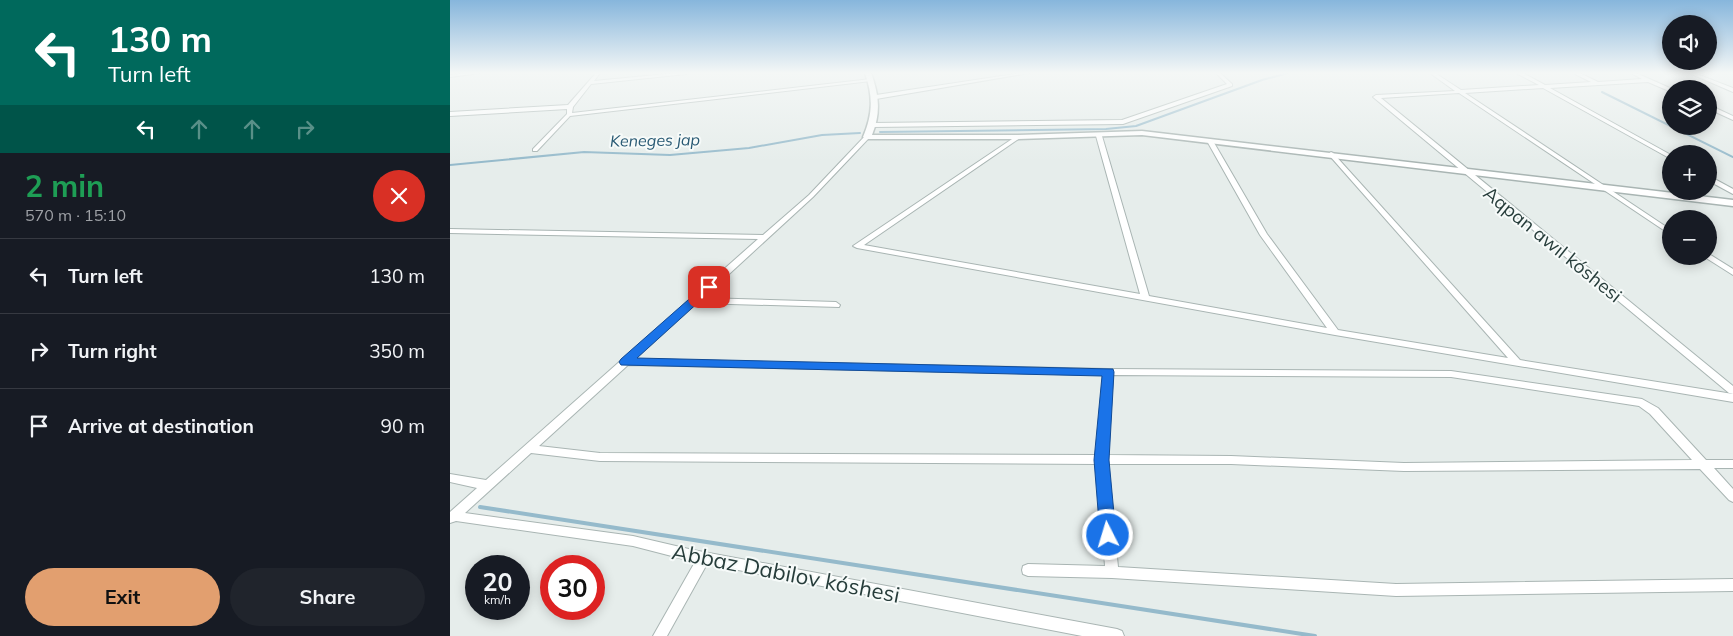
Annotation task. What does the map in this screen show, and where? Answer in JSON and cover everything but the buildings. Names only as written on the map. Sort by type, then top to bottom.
[{"type":"street","points":[[534,150],[568,116],[570,107],[574,103]]},
{"type":"street","points":[[568,116],[669,103]]},
{"type":"street","points":[[452,518],[811,196],[867,137],[873,125],[875,103]]},
{"type":"street","points":[[873,125],[1123,122],[1179,103]]},
{"type":"street","name":"Aqpan awıl kóshesi","points":[[1382,103],[1467,170],[1479,183],[1733,391]]},
{"type":"street","points":[[1476,103],[1662,226]]},
{"type":"street","points":[[1574,103],[1662,152]]},
{"type":"street","points":[[450,114],[570,107]]},
{"type":"street","points":[[1717,111],[1733,118]]},
{"type":"street","points":[[867,137],[1018,138],[1142,133],[1733,203]]},
{"type":"street","points":[[1099,136],[1146,299]]},
{"type":"street","points":[[1018,138],[857,246],[1335,332],[1733,398]]},
{"type":"street","points":[[1210,141],[1264,235],[1335,332]]},
{"type":"street","points":[[1331,154],[1516,362]]},
{"type":"street","points":[[1717,183],[1733,192]]},
{"type":"street","points":[[450,231],[765,237]]},
{"type":"street","points":[[1717,263],[1733,273]]},
{"type":"street","points":[[695,300],[836,305]]},
{"type":"street","points":[[626,362],[1108,372],[1451,374],[1642,403],[1654,411],[1733,497]]},
{"type":"street","points":[[1108,372],[1102,460],[1112,572]]},
{"type":"street","points":[[528,449],[600,457],[1230,460],[1404,467],[1733,464]]},
{"type":"street","points":[[450,478],[488,485]]},
{"type":"street","name":"Abbaz Dabilov kóshesi","points":[[452,518],[633,541],[704,558],[1117,636]]},
{"type":"street","points":[[660,636],[704,558]]},
{"type":"street","points":[[1028,570],[1112,572],[1396,590],[1733,585]]},
{"type":"waterway","name":"Keneges jap","points":[[880,132],[1106,129],[1136,126],[1200,103]]},
{"type":"waterway","points":[[1624,103],[1733,157]]},
{"type":"waterway","name":"Keneges jap","points":[[450,165],[584,152],[670,155],[749,148],[822,135],[860,133]]},
{"type":"waterway","points":[[480,507],[1315,636]]},
{"type":"route","points":[[709,287],[626,362],[1108,372],[1102,460],[1108,535]]}]
